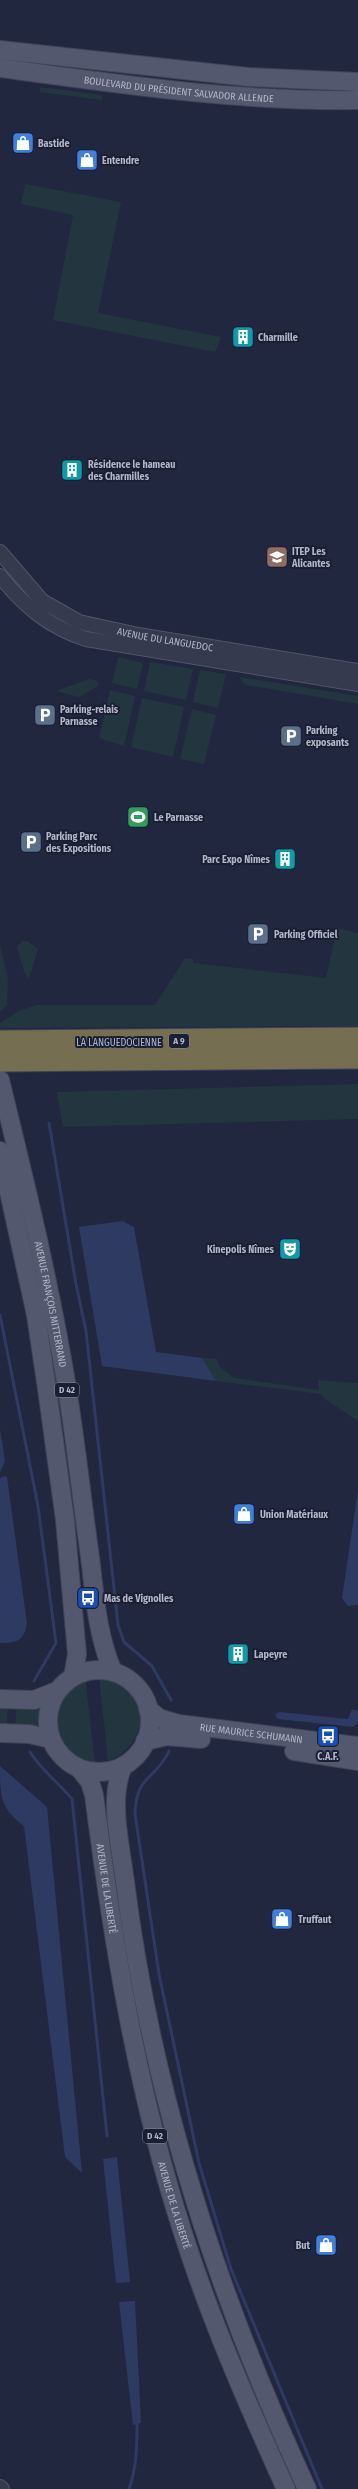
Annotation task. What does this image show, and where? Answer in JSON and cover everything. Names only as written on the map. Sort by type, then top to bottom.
[{"type":"highway","name":"LA LANGUEDOCIENNE","points":[[0,1041],[358,1038]]},
{"type":"highway","name":"LA LANGUEDOCIENNE","points":[[0,1061],[358,1058]]},
{"type":"main road","name":"BOULEVARD DU PRÉSIDENT SALVADOR ALLENDE","points":[[0,50],[145,68],[248,77],[358,82]]},
{"type":"main road","name":"BOULEVARD DU PRÉSIDENT SALVADOR ALLENDE","points":[[0,68],[174,91],[244,97],[358,100]]},
{"type":"main road","name":"AVENUE FRANÇOIS MITTERRAND","points":[[0,1080],[38,1240],[56,1331],[75,1444],[95,1611],[102,1647],[113,1672]]},
{"type":"main road","name":"AVENUE FRANÇOIS MITTERRAND","points":[[0,1151],[36,1315],[48,1396],[65,1520],[77,1654],[73,1677]]},
{"type":"main road","points":[[0,1699],[34,1700],[57,1691],[73,1677],[95,1670],[113,1672],[135,1686],[144,1698],[148,1708],[150,1724],[145,1742],[134,1757],[122,1766],[100,1772],[79,1768],[65,1759],[51,1739],[47,1719],[50,1704],[57,1691]]},
{"type":"main road","name":"RUE MAURICE SCHUMANN","points":[[148,1708],[158,1718],[179,1724],[358,1746]]},
{"type":"main road","points":[[0,1732],[29,1734],[51,1739]]},
{"type":"main road","name":"RUE MAURICE SCHUMANN","points":[[145,1742],[167,1736],[185,1737],[358,1760]]},
{"type":"main road","name":"AVENUE DE LA LIBERTÉ","points":[[122,1766],[118,1778],[117,1806],[129,1912],[144,1998],[176,2139],[206,2241],[234,2318],[274,2419],[307,2489]]},
{"type":"main road","name":"AVENUE DE LA LIBERTÉ","points":[[79,1768],[90,1782],[94,1795],[124,1999],[166,2176],[183,2233],[230,2362],[258,2431],[286,2489]]},
{"type":"street","name":"AVENUE DU LANGUEDOC","points":[[0,552],[42,601],[79,622],[138,635],[358,671]]},
{"type":"street","name":"AVENUE DU LANGUEDOC","points":[[0,576],[36,615],[64,631],[86,639],[358,684]]},
{"type":"shaded area","points":[[40,87],[102,95],[102,100],[40,92]]},
{"type":"shaded area","points":[[25,184],[121,202],[98,313],[221,337],[215,352],[53,320],[73,215],[21,204]]},
{"type":"shaded area","points":[[118,657],[143,663],[137,689],[112,683]]},
{"type":"shaded area","points":[[150,662],[193,669],[186,700],[144,691]]},
{"type":"shaded area","points":[[200,670],[226,674],[218,708],[193,702]]},
{"type":"shaded area","points":[[240,677],[358,696],[358,704],[246,685],[242,682]]},
{"type":"shaded area","points":[[89,679],[98,681],[98,686],[79,697],[56,691]]},
{"type":"shaded area","points":[[110,690],[135,696],[124,746],[99,738]]},
{"type":"shaded area","points":[[142,698],[184,707],[173,757],[131,747]]},
{"type":"shaded area","points":[[192,709],[216,715],[204,764],[180,759]]},
{"type":"shaded area","points":[[337,928],[358,933],[358,1026],[0,1028],[0,1023],[19,1011],[37,1005],[155,1005],[185,958],[193,959],[193,963],[326,978]]},
{"type":"shaded area","points":[[22,941],[27,941],[38,949],[29,978],[25,974],[17,947]]},
{"type":"shaded area","points":[[0,945],[8,978],[7,1005],[0,1012]]},
{"type":"shaded area","points":[[358,1084],[358,1119],[63,1127],[57,1092]]},
{"type":"shaded area","points":[[202,1358],[217,1359],[219,1366],[234,1378],[319,1390],[318,1380],[358,1383],[358,1421],[325,1399],[321,1394],[216,1381]]},
{"type":"shaded area","points":[[85,1676],[95,1763],[76,1758],[62,1746],[56,1734],[59,1733],[57,1715],[53,1714],[55,1707],[64,1691],[73,1683]]},
{"type":"shaded area","points":[[99,1676],[116,1680],[128,1688],[136,1700],[140,1713],[139,1727],[133,1741],[123,1752],[108,1761]]},
{"type":"shaded area","points":[[43,1702],[39,1715],[41,1732],[15,1727],[17,1704]]},
{"type":"shaded area","points":[[0,1703],[8,1704],[7,1727],[0,1726]]},
{"type":"water","points":[[123,1221],[134,1227],[156,1352],[202,1358],[216,1381],[102,1366],[79,1227]]},
{"type":"water","points":[[0,1429],[5,1461],[0,1473]]},
{"type":"water","points":[[5,1476],[7,1477],[27,1624],[24,1634],[18,1640],[0,1643],[0,1478]]},
{"type":"water","points":[[358,1490],[358,1605],[348,1606],[342,1598]]},
{"type":"water","points":[[352,1709],[358,1711],[358,1723],[353,1727],[278,1719],[275,1715],[279,1712],[348,1719]]},
{"type":"water","points":[[0,1766],[47,1807],[82,2173],[65,2157],[24,1826],[10,1813],[3,1800],[0,1786]]},
{"type":"water","points":[[117,2157],[130,2282],[116,2283],[103,2159]]},
{"type":"water","points":[[135,2301],[141,2423],[133,2425],[119,2302]]},
{"type":"waterway","points":[[49,1123],[76,1284],[86,1331],[118,1625],[124,1642],[152,1666],[171,1700]]},
{"type":"waterway","points":[[0,1315],[38,1506],[56,1643],[34,1681]]},
{"type":"waterway","points":[[169,1751],[164,1760],[143,1784],[139,1791],[136,1801],[135,1814],[159,1974],[199,2163],[231,2269],[322,2489]]},
{"type":"waterway","points":[[30,1752],[39,1765],[72,1799],[107,2136]]},
{"type":"waterway","points":[[129,2489],[132,2481],[137,2448],[137,2422]]},
{"type":"place","name":"Bastide","points":[[23,143]]},
{"type":"place","name":"Entendre","points":[[87,160]]},
{"type":"place","name":"Charmille","points":[[243,337]]},
{"type":"place","name":"Résidence le hameau des Charmilles","points":[[72,470]]},
{"type":"place","name":"ITEP Les Alicantes","points":[[277,557]]},
{"type":"place","name":"Parking-relais Parnasse","points":[[45,715]]},
{"type":"place","name":"Parking exposants","points":[[291,736]]},
{"type":"place","name":"Le Parnasse","points":[[138,817]]},
{"type":"place","name":"Parking Parc des Expositions","points":[[31,842]]},
{"type":"place","name":"Parc Expo Nîmes","points":[[285,859]]},
{"type":"place","name":"Parking Officiel","points":[[258,934]]},
{"type":"place","name":"Kinepolis Nîmes","points":[[290,1249]]},
{"type":"place","name":"Union Matériaux","points":[[244,1514]]},
{"type":"place","name":"Mas de Vignolles","points":[[88,1598]]},
{"type":"place","name":"Lapeyre","points":[[238,1654]]},
{"type":"place","name":"C.A.F.","points":[[328,1736]]},
{"type":"place","name":"Truffaut","points":[[282,1919]]},
{"type":"place","name":"But","points":[[326,2245]]}]
